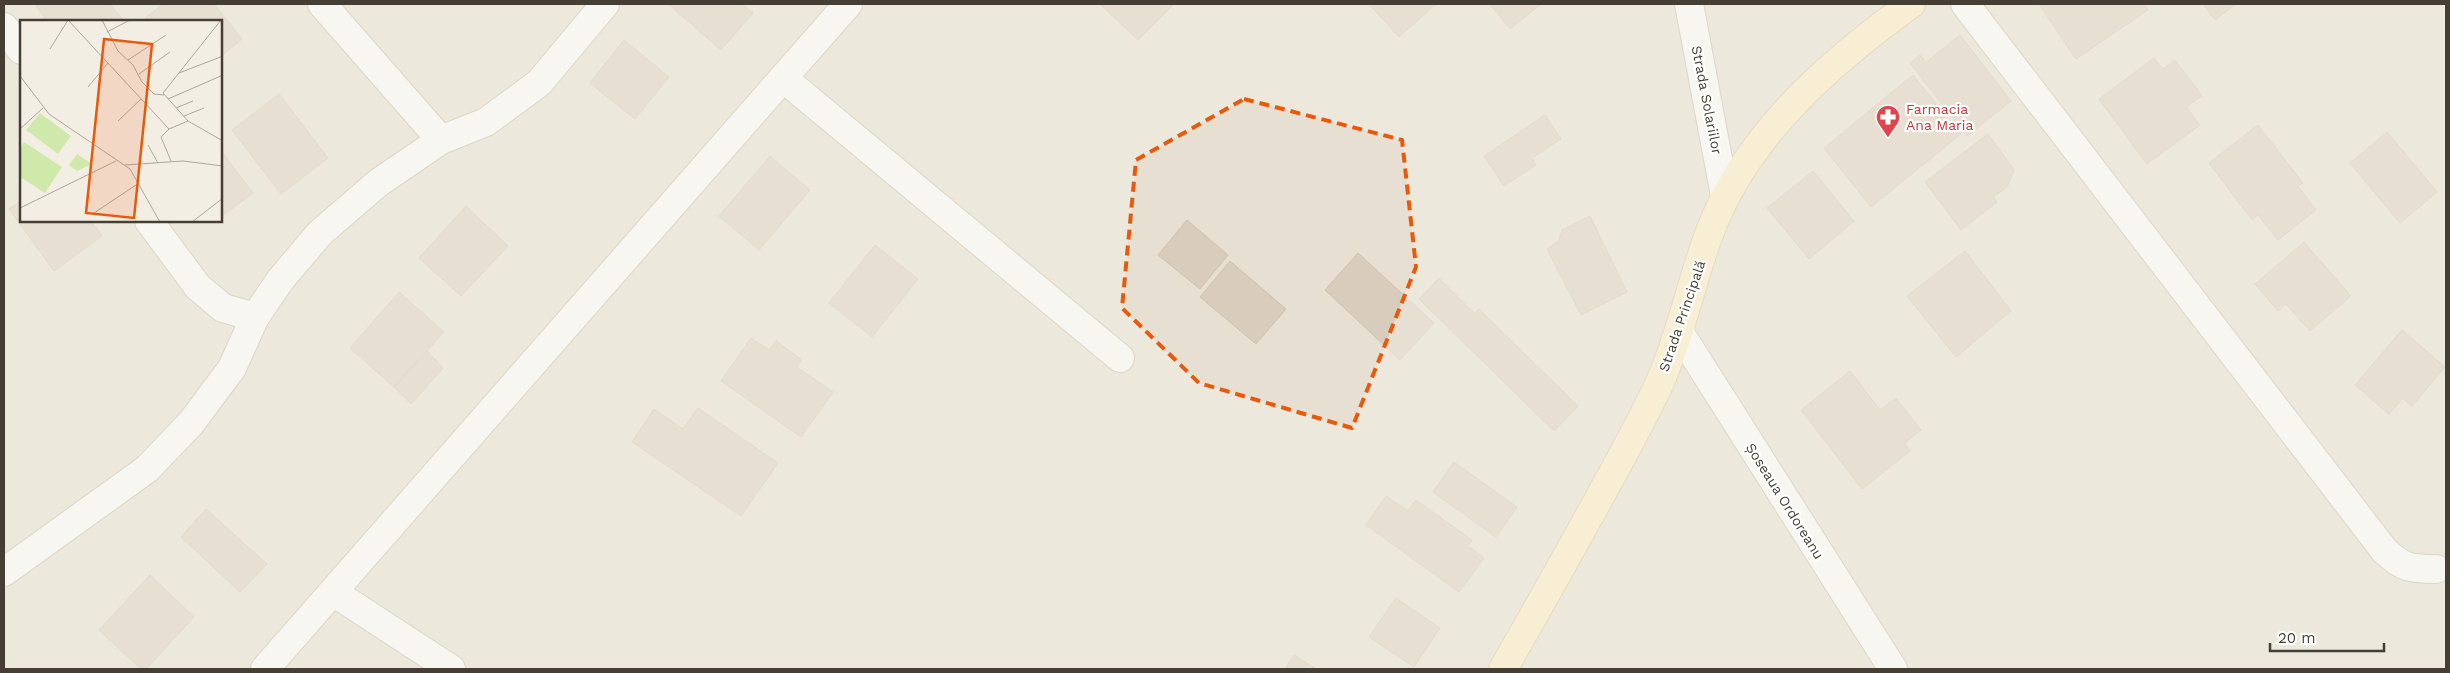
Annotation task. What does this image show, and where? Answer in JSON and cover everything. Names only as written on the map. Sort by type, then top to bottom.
[{"type":"main road","name":"Strada Principală","points":[[1503,669],[1627,447],[1660,382],[1680,332],[1709,235],[1726,196],[1747,160],[1793,104],[1853,49],[1911,4]]},
{"type":"street","points":[[322,4],[441,140]]},
{"type":"street","points":[[4,572],[146,469],[191,423],[232,368],[255,317],[281,279],[320,232],[378,183],[441,140],[486,122],[540,83],[605,4]]},
{"type":"street","points":[[265,669],[848,4]]},
{"type":"street","name":"Strada Solariilor","points":[[1689,4],[1726,196]]},
{"type":"street","points":[[1965,4],[2384,550],[2398,564],[2415,569],[2436,569]]},
{"type":"street","points":[[4,27],[20,49]]},
{"type":"street","points":[[783,78],[1120,358]]},
{"type":"street","points":[[150,222],[198,287],[223,308],[255,317]]},
{"type":"street","name":"Șoseaua Ordoreanu","points":[[1680,332],[1893,669]]},
{"type":"street","points":[[333,592],[451,669]]},
{"type":"highlighted area","points":[[1244,99],[1402,140],[1416,267],[1352,428],[1199,383],[1122,308],[1136,160]]},
{"type":"shaded area","points":[[4,4],[2446,4],[2446,669],[4,669]]},
{"type":"building","points":[[39,4],[110,4],[123,20],[46,20],[36,6]]},
{"type":"building","points":[[163,4],[214,4],[242,39],[222,55],[222,20],[146,20],[145,18]]},
{"type":"building","points":[[668,4],[742,4],[753,13],[721,50]]},
{"type":"building","points":[[1100,4],[1174,4],[1138,40]]},
{"type":"building","points":[[1369,4],[1436,4],[1399,37]]},
{"type":"building","points":[[1490,4],[1541,4],[1510,29]]},
{"type":"building","points":[[2039,4],[2144,4],[2148,10],[2076,59]]},
{"type":"building","points":[[2203,4],[2236,4],[2215,20]]},
{"type":"building","points":[[1960,35],[2011,101],[1967,136],[1910,63],[1920,55],[1926,62]]},
{"type":"building","points":[[624,40],[669,77],[635,119],[590,83]]},
{"type":"building","points":[[2154,58],[2163,69],[2175,60],[2202,96],[2186,107],[2200,125],[2147,164],[2099,99]]},
{"type":"building","points":[[1913,75],[1961,134],[1871,207],[1824,148]]},
{"type":"building","points":[[279,94],[328,158],[281,194],[232,130]]},
{"type":"building","points":[[1545,115],[1561,139],[1532,158],[1536,165],[1504,186],[1484,156]]},
{"type":"building","points":[[2258,125],[2303,183],[2298,186],[2316,210],[2278,240],[2258,215],[2252,220],[2209,163]]},
{"type":"building","points":[[2387,132],[2437,192],[2400,223],[2350,163]]},
{"type":"building","points":[[1988,134],[2014,170],[2007,187],[1993,197],[1997,202],[1961,230],[1925,182]]},
{"type":"building","points":[[222,152],[253,193],[222,216]]},
{"type":"building","points":[[770,156],[810,190],[759,250],[719,216]]},
{"type":"building","points":[[1813,171],[1854,221],[1809,259],[1767,208]]},
{"type":"building","points":[[20,202],[20,222],[92,222],[102,236],[54,271],[9,209]]},
{"type":"building","points":[[466,206],[508,246],[461,296],[419,258]]},
{"type":"building","points":[[1590,216],[1627,292],[1581,315],[1547,249],[1559,241],[1562,230]]},
{"type":"building","points":[[1187,220],[1228,255],[1200,289],[1158,255]]},
{"type":"building","points":[[2304,242],[2351,296],[2310,331],[2286,304],[2278,311],[2255,284]]},
{"type":"building","points":[[875,245],[918,279],[872,337],[829,303]]},
{"type":"building","points":[[1965,251],[2011,311],[1956,357],[1907,296]]},
{"type":"building","points":[[1358,253],[1434,323],[1400,360],[1325,290]]},
{"type":"building","points":[[1230,261],[1286,309],[1256,344],[1200,297]]},
{"type":"building","points":[[1439,278],[1474,313],[1479,309],[1578,406],[1554,431],[1419,299]]},
{"type":"building","points":[[399,292],[444,332],[394,387],[350,348]]},
{"type":"building","points":[[2402,330],[2445,367],[2412,406],[2403,398],[2389,414],[2355,385]]},
{"type":"building","points":[[751,338],[769,350],[776,341],[802,360],[797,367],[833,392],[801,437],[721,381]]},
{"type":"building","points":[[427,351],[443,368],[411,404],[394,387]]},
{"type":"building","points":[[1850,371],[1880,410],[1896,398],[1921,430],[1905,443],[1910,451],[1862,489],[1801,410]]},
{"type":"building","points":[[698,408],[778,463],[741,516],[632,442],[654,409],[683,429]]},
{"type":"building","points":[[1454,462],[1517,507],[1496,537],[1433,492]]},
{"type":"building","points":[[1386,496],[1408,511],[1416,500],[1472,540],[1468,546],[1484,558],[1459,592],[1366,525]]},
{"type":"building","points":[[206,509],[267,564],[240,592],[181,537]]},
{"type":"building","points":[[150,575],[194,617],[146,669],[141,669],[99,630]]},
{"type":"building","points":[[1396,598],[1440,628],[1414,667],[1369,637]]},
{"type":"building","points":[[1294,655],[1316,669],[1285,669]]},
{"type":"place","name":"Farmacia Ana Maria","points":[[1888,138]]}]
